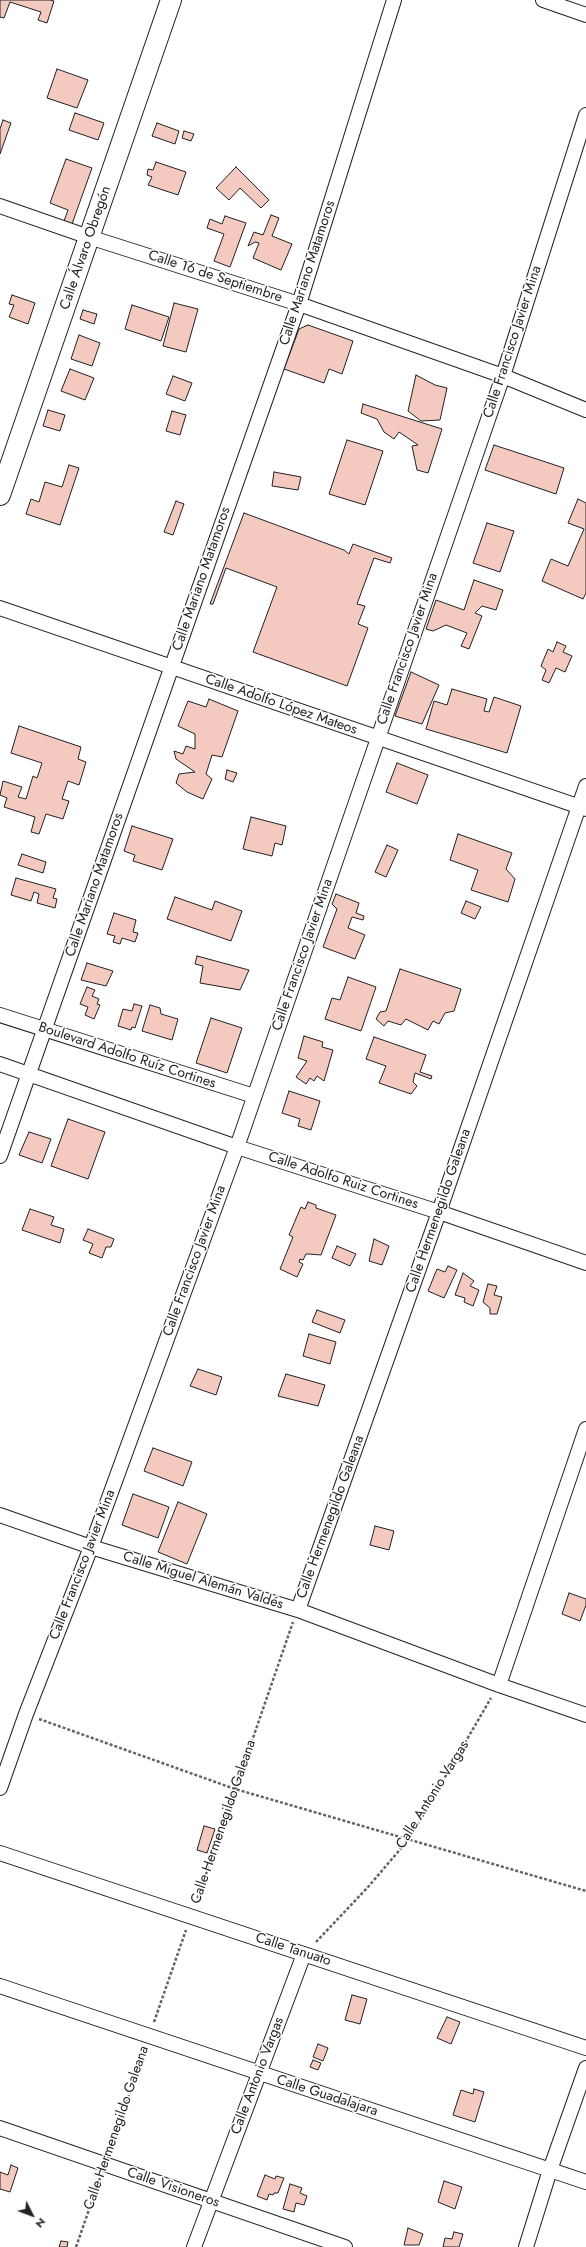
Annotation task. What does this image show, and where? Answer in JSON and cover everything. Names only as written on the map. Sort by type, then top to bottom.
[{"type":"street","name":"Calle Álvaro Obregón","points":[[0,495],[171,0]]},
{"type":"street","name":"Calle Mariano Matamoros","points":[[0,1156],[299,304],[394,0]]},
{"type":"street","points":[[543,0],[586,15]]},
{"type":"street","name":"Calle Francisco Javier Mina","points":[[0,1788],[26,1714],[91,1547],[237,1147],[503,376],[586,115]]},
{"type":"street","name":"Calle 16 de Septiembre","points":[[0,206],[89,237],[299,304],[503,376],[586,410]]},
{"type":"street","name":"Calle Adolfo López Mateos","points":[[0,608],[582,808]]},
{"type":"street","name":"Calle Hermenegildo Galeana","points":[[298,1610],[582,808],[586,786]]},
{"type":"street","name":"Boulevard Adolfo Ruíz Cortines","points":[[0,1015],[254,1096]]},
{"type":"street","name":"Calle Adolfo Ruiz Cortines","points":[[0,1064],[237,1147],[439,1212],[586,1263]]},
{"type":"street","points":[[499,1685],[586,1429]]},
{"type":"street","name":"Calle Miguel Alemán Valdés","points":[[0,1515],[91,1547],[298,1610],[499,1685],[586,1715]]},
{"type":"street","name":"Calle Tanuato","points":[[0,1853],[586,2048]]},
{"type":"street","name":"Calle Antonio Vargas","points":[[194,2247],[304,1954]]},
{"type":"street","name":"Calle Guadalajara","points":[[0,1986],[586,2182]]},
{"type":"street","points":[[526,2247],[550,2170],[586,2068]]},
{"type":"street","name":"Calle Visioneros","points":[[0,2128],[345,2247]]},
{"type":"path","name":"Calle Hermenegildo Galeana","points":[[76,2247],[298,1610]]},
{"type":"path","name":"Calle Antonio Vargas","points":[[304,1954],[368,1887],[409,1839],[499,1685]]},
{"type":"path","points":[[26,1714],[235,1789],[586,1891]]},
{"type":"building","points":[[0,0],[54,1],[47,23],[38,20],[41,12],[10,2],[4,18],[0,17]]},
{"type":"building","points":[[57,69],[88,80],[77,108],[47,98]]},
{"type":"building","points":[[75,113],[104,123],[98,140],[69,130]]},
{"type":"building","points":[[3,120],[11,123],[0,154],[0,129]]},
{"type":"building","points":[[157,123],[179,131],[175,144],[152,136]]},
{"type":"building","points":[[184,131],[194,134],[191,141],[182,138]]},
{"type":"building","points":[[66,159],[92,168],[72,224],[64,221],[68,210],[50,203]]},
{"type":"building","points":[[156,162],[186,172],[178,195],[148,185],[152,177],[147,175],[148,169],[153,170]]},
{"type":"building","points":[[236,167],[269,200],[261,208],[240,188],[229,200],[216,188]]},
{"type":"building","points":[[271,215],[279,218],[272,236],[292,244],[281,270],[253,258],[259,243],[255,242],[248,246],[254,232],[263,235]]},
{"type":"building","points":[[225,216],[246,223],[230,267],[214,261],[224,234],[207,228],[210,219],[222,224]]},
{"type":"building","points":[[12,295],[35,303],[28,324],[9,317],[14,305],[9,304]]},
{"type":"building","points":[[174,303],[198,309],[186,352],[163,346]]},
{"type":"building","points":[[132,305],[169,317],[161,341],[125,329]]},
{"type":"building","points":[[83,310],[97,314],[94,324],[80,319]]},
{"type":"building","points":[[308,325],[353,341],[342,374],[329,369],[324,383],[284,369],[299,329]]},
{"type":"building","points":[[79,335],[100,343],[92,366],[71,359]]},
{"type":"building","points":[[70,369],[94,378],[85,400],[61,391]]},
{"type":"building","points":[[416,375],[435,385],[447,388],[440,420],[421,421],[408,411]]},
{"type":"building","points":[[173,376],[192,383],[185,401],[166,394]]},
{"type":"building","points":[[363,404],[442,429],[428,473],[417,470],[412,446],[418,445],[399,432],[394,439],[384,432],[377,419],[361,413]]},
{"type":"building","points":[[48,410],[65,415],[60,431],[43,426]]},
{"type":"building","points":[[172,411],[186,415],[180,435],[166,431]]},
{"type":"building","points":[[347,440],[383,451],[365,505],[329,494]]},
{"type":"building","points":[[494,445],[564,468],[556,494],[485,470]]},
{"type":"building","points":[[69,465],[79,468],[60,525],[26,514],[31,499],[39,502],[45,482],[62,487]]},
{"type":"building","points":[[274,472],[301,477],[298,490],[272,486]]},
{"type":"building","points":[[578,499],[586,503],[586,593],[583,599],[542,581],[551,559],[568,566],[584,529],[568,523]]},
{"type":"building","points":[[176,501],[184,504],[173,535],[164,532]]},
{"type":"building","points":[[244,513],[344,550],[349,554],[353,544],[392,558],[390,563],[374,558],[357,604],[365,606],[358,624],[368,628],[347,686],[253,652],[277,587],[226,568],[213,604],[210,604]]},
{"type":"building","points":[[487,523],[514,531],[500,572],[473,563]]},
{"type":"building","points":[[474,580],[503,590],[496,610],[482,606],[475,613],[482,616],[469,649],[461,646],[467,633],[446,625],[433,631],[426,629],[436,600],[464,610]]},
{"type":"building","points":[[557,642],[566,646],[563,652],[572,656],[565,672],[556,668],[549,683],[542,680],[546,670],[541,666],[548,649],[553,652]]},
{"type":"building","points":[[411,672],[439,685],[422,724],[395,716]]},
{"type":"building","points":[[452,689],[487,699],[484,711],[489,712],[494,697],[521,706],[507,753],[426,729],[434,701],[447,705]]},
{"type":"building","points":[[209,699],[238,711],[222,757],[212,755],[206,774],[212,779],[203,799],[187,792],[176,783],[179,774],[195,772],[176,759],[174,751],[183,754],[186,746],[195,749],[195,734],[178,726],[188,701],[206,707]]},
{"type":"building","points":[[19,726],[81,747],[78,759],[86,762],[79,785],[68,781],[62,799],[69,801],[63,819],[46,814],[39,834],[31,832],[35,817],[4,807],[7,798],[0,795],[3,781],[22,787],[18,797],[26,799],[33,776],[37,778],[42,763],[11,753]]},
{"type":"building","points":[[397,763],[428,775],[417,804],[386,792]]},
{"type":"building","points":[[227,770],[237,773],[233,782],[225,779]]},
{"type":"building","points":[[251,817],[286,826],[282,845],[275,843],[272,856],[243,849]]},
{"type":"building","points":[[132,826],[173,839],[162,870],[133,861],[135,855],[124,851]]},
{"type":"building","points":[[458,834],[512,853],[506,869],[515,879],[508,902],[471,890],[478,870],[450,860]]},
{"type":"building","points":[[387,845],[398,850],[386,877],[375,872]]},
{"type":"building","points":[[22,854],[46,862],[43,873],[18,865]]},
{"type":"building","points":[[16,878],[56,889],[53,898],[57,899],[55,908],[37,903],[39,894],[34,892],[31,901],[11,895]]},
{"type":"building","points":[[336,894],[359,903],[356,913],[364,916],[363,920],[352,917],[348,928],[365,935],[355,959],[323,947],[337,909],[332,904]]},
{"type":"building","points":[[175,897],[212,910],[215,901],[242,911],[231,941],[167,919]]},
{"type":"building","points":[[466,901],[481,907],[475,919],[461,913]]},
{"type":"building","points":[[114,913],[136,920],[133,932],[138,933],[135,942],[122,938],[120,944],[113,942],[115,936],[107,934]]},
{"type":"building","points":[[197,956],[249,970],[240,990],[200,983],[203,966],[195,964]]},
{"type":"building","points":[[87,963],[113,971],[106,986],[81,980]]},
{"type":"building","points":[[400,969],[461,989],[454,1011],[445,1013],[439,1024],[433,1021],[428,1030],[406,1019],[401,1025],[388,1021],[384,1026],[376,1019],[380,1012],[386,1011]]},
{"type":"building","points":[[348,977],[376,987],[361,1031],[325,1019],[332,998],[340,1000]]},
{"type":"building","points":[[87,987],[95,990],[92,996],[99,999],[97,1004],[100,1005],[94,1019],[85,1015],[88,1007],[80,1004]]},
{"type":"building","points":[[134,1004],[142,1006],[135,1028],[132,1027],[131,1030],[118,1026],[123,1009],[132,1011]]},
{"type":"building","points":[[150,1005],[160,1008],[161,1014],[178,1019],[172,1040],[142,1031]]},
{"type":"building","points":[[211,1018],[242,1028],[227,1073],[196,1063]]},
{"type":"building","points":[[304,1036],[323,1042],[322,1047],[333,1050],[324,1081],[317,1076],[314,1081],[310,1078],[306,1084],[296,1077],[307,1061],[298,1058]]},
{"type":"building","points":[[374,1037],[426,1055],[420,1072],[432,1076],[431,1079],[415,1073],[413,1082],[417,1086],[411,1094],[379,1083],[386,1066],[366,1059]]},
{"type":"building","points":[[289,1091],[320,1101],[311,1130],[298,1126],[300,1119],[282,1113]]},
{"type":"building","points":[[68,1119],[105,1132],[88,1179],[51,1166]]},
{"type":"building","points":[[29,1132],[51,1139],[42,1163],[19,1155]]},
{"type":"building","points":[[308,1202],[316,1205],[316,1208],[336,1215],[321,1255],[306,1254],[303,1260],[300,1259],[299,1262],[303,1264],[297,1277],[280,1269],[293,1237],[289,1235],[301,1207],[305,1209]]},
{"type":"building","points":[[30,1209],[54,1217],[51,1225],[64,1229],[60,1243],[22,1230]]},
{"type":"building","points":[[88,1229],[114,1239],[111,1247],[106,1247],[102,1258],[89,1253],[93,1244],[83,1240]]},
{"type":"building","points":[[374,1239],[389,1246],[382,1265],[369,1261]]},
{"type":"building","points":[[337,1246],[356,1254],[350,1266],[332,1258]]},
{"type":"building","points":[[448,1266],[457,1270],[444,1298],[428,1291],[437,1269],[445,1272]]},
{"type":"building","points":[[463,1273],[474,1281],[470,1286],[479,1290],[473,1306],[464,1302],[465,1298],[455,1295]]},
{"type":"building","points":[[488,1284],[497,1286],[494,1295],[502,1297],[497,1314],[490,1314],[490,1308],[483,1302]]},
{"type":"building","points":[[317,1310],[345,1320],[340,1333],[312,1322]]},
{"type":"building","points":[[309,1334],[336,1342],[330,1364],[303,1356]]},
{"type":"building","points":[[198,1369],[222,1377],[216,1395],[190,1386]]},
{"type":"building","points":[[286,1374],[325,1385],[318,1406],[278,1396]]},
{"type":"building","points":[[153,1448],[192,1462],[183,1486],[144,1471]]},
{"type":"building","points":[[133,1494],[169,1507],[158,1538],[122,1525]]},
{"type":"building","points":[[178,1502],[207,1514],[187,1564],[158,1552]]},
{"type":"building","points":[[375,1526],[394,1531],[389,1550],[370,1545]]},
{"type":"building","points":[[569,1593],[586,1599],[586,1605],[580,1621],[562,1614]]},
{"type":"building","points":[[204,1826],[215,1829],[207,1853],[197,1850]]},
{"type":"building","points":[[352,1995],[367,1999],[360,2024],[345,2020]]},
{"type":"building","points":[[447,2017],[460,2022],[451,2044],[437,2038]]},
{"type":"building","points":[[318,2044],[328,2048],[323,2061],[313,2057]]},
{"type":"building","points":[[313,2060],[321,2063],[318,2070],[310,2067]]},
{"type":"building","points":[[474,2089],[484,2092],[475,2122],[453,2115],[461,2090],[473,2094]]},
{"type":"building","points":[[11,2165],[18,2168],[10,2192],[0,2189],[0,2172],[8,2175]]},
{"type":"building","points":[[265,2175],[275,2179],[276,2176],[284,2178],[278,2193],[274,2193],[273,2195],[269,2194],[267,2200],[257,2196]]},
{"type":"building","points":[[444,2181],[462,2187],[455,2209],[438,2202]]},
{"type":"building","points":[[290,2184],[302,2188],[300,2193],[307,2196],[304,2205],[296,2203],[294,2212],[283,2209]]},
{"type":"building","points":[[408,2228],[423,2234],[419,2245],[404,2245]]},
{"type":"building","points":[[454,2232],[463,2234],[459,2247],[443,2247],[445,2238],[452,2239]]},
{"type":"building","points":[[61,2241],[68,2242],[67,2247],[59,2247]]}]
